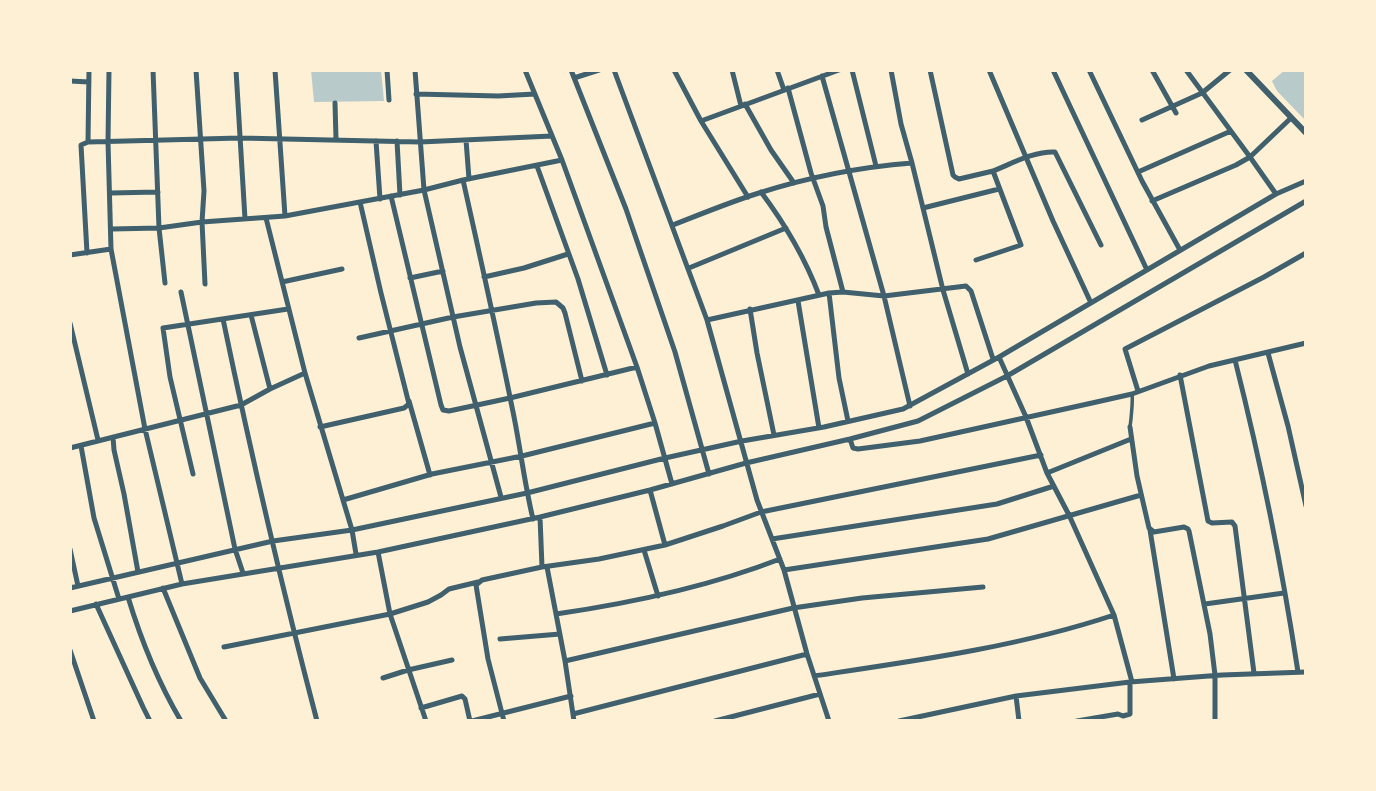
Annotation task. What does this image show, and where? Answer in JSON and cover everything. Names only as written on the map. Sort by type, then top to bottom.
[{"type":"street","points":[[89,70],[89,142]]},
{"type":"street","points":[[109,70],[111,250],[145,429],[183,584]]},
{"type":"street","points":[[153,70],[159,228],[165,283]]},
{"type":"street","points":[[196,70],[204,191],[202,222],[205,284]]},
{"type":"street","points":[[236,70],[244,219]]},
{"type":"street","points":[[275,70],[285,216]]},
{"type":"street","points":[[387,70],[388,100]]},
{"type":"street","points":[[415,70],[424,190],[453,317],[501,498]]},
{"type":"street","points":[[524,70],[562,160],[637,367],[672,484]]},
{"type":"street","points":[[570,70],[626,209],[675,352],[709,474]]},
{"type":"street","points":[[574,78],[599,70]]},
{"type":"street","points":[[614,70],[707,320],[761,512],[784,570],[807,654],[830,721]]},
{"type":"street","points":[[674,70],[701,121],[748,197]]},
{"type":"street","points":[[732,70],[743,105],[794,183]]},
{"type":"street","points":[[778,70],[823,206],[844,292]]},
{"type":"street","points":[[701,121],[839,70]]},
{"type":"street","points":[[852,70],[876,166]]},
{"type":"street","points":[[891,70],[901,124],[943,290],[968,374]]},
{"type":"street","points":[[930,70],[955,177],[959,180],[993,172],[1047,152],[1055,152],[1101,245]]},
{"type":"street","points":[[989,70],[1091,303]]},
{"type":"street","points":[[1053,70],[1147,270]]},
{"type":"street","points":[[1089,70],[1152,201],[1180,250]]},
{"type":"street","points":[[1153,70],[1176,113]]},
{"type":"street","points":[[1186,70],[1276,194]]},
{"type":"street","points":[[1142,120],[1202,93],[1230,70]]},
{"type":"street","points":[[1246,70],[1306,133]]},
{"type":"street","points":[[822,76],[884,296],[910,406]]},
{"type":"street","points":[[70,81],[89,82]]},
{"type":"street","points":[[416,94],[535,94]]},
{"type":"street","points":[[335,103],[336,139]]},
{"type":"street","points":[[1152,201],[1251,157],[1291,118]]},
{"type":"street","points":[[1138,172],[1231,131]]},
{"type":"street","points":[[87,253],[81,145],[89,142],[240,138],[420,142],[552,135]]},
{"type":"street","points":[[466,140],[466,180],[484,277],[522,456],[527,495],[536,518],[556,614],[574,721]]},
{"type":"street","points":[[376,141],[380,199]]},
{"type":"street","points":[[397,141],[400,195]]},
{"type":"street","points":[[112,229],[159,228],[285,216],[400,195],[562,160]]},
{"type":"street","points":[[673,225],[761,192],[813,178],[876,166],[912,163]]},
{"type":"street","points":[[537,166],[587,308],[607,375]]},
{"type":"street","points":[[976,260],[1021,245],[993,172]]},
{"type":"street","points":[[70,587],[114,583],[138,572],[273,541],[353,532],[501,498],[527,495],[666,458],[819,428],[910,406],[1276,194],[1306,181]]},
{"type":"street","points":[[923,208],[999,189]]},
{"type":"street","points":[[111,193],[158,192]]},
{"type":"street","points":[[761,192],[786,228],[810,271],[819,295]]},
{"type":"street","points":[[391,196],[442,408],[446,411],[637,367]]},
{"type":"street","points":[[70,611],[183,584],[378,552],[536,518],[918,421],[1007,376],[1306,201]]},
{"type":"street","points":[[360,202],[390,331],[430,475]]},
{"type":"street","points":[[267,218],[304,373],[353,532],[356,554]]},
{"type":"street","points":[[688,268],[786,228]]},
{"type":"street","points":[[70,255],[111,250]]},
{"type":"street","points":[[1174,679],[1150,530],[1131,439],[1130,410],[1135,392],[1125,349],[1306,253]]},
{"type":"street","points":[[484,277],[568,254]]},
{"type":"street","points":[[282,282],[342,269]]},
{"type":"street","points":[[410,278],[443,271]]},
{"type":"street","points":[[707,320],[829,293],[884,296],[963,286],[970,288],[996,358],[1026,417],[1047,473],[1114,615],[1131,682],[1130,714],[1125,718],[1118,714],[1077,721]]},
{"type":"street","points":[[181,292],[235,549],[243,573]]},
{"type":"street","points":[[829,293],[839,378],[848,421]]},
{"type":"street","points":[[359,338],[453,317],[551,301],[560,304],[565,313],[582,381]]},
{"type":"street","points":[[798,301],[819,428]]},
{"type":"street","points":[[193,474],[170,377],[163,328],[288,309]]},
{"type":"street","points":[[750,309],[774,435]]},
{"type":"street","points":[[251,315],[270,389]]},
{"type":"street","points":[[223,319],[294,634],[317,721]]},
{"type":"street","points":[[70,323],[98,440]]},
{"type":"street","points":[[850,439],[855,449],[961,433],[1135,392],[1180,375],[1306,343]]},
{"type":"street","points":[[1268,353],[1306,506]]},
{"type":"street","points":[[1235,360],[1258,452],[1298,672]]},
{"type":"street","points":[[70,448],[241,405],[304,373]]},
{"type":"street","points":[[1180,375],[1208,521],[1234,524],[1254,673]]},
{"type":"street","points":[[320,427],[404,408],[409,401]]},
{"type":"street","points":[[343,500],[430,475],[522,456],[655,423]]},
{"type":"street","points":[[113,437],[138,572]]},
{"type":"street","points":[[1047,473],[1131,439]]},
{"type":"street","points":[[81,446],[94,518],[119,599]]},
{"type":"street","points":[[224,647],[390,614],[428,602],[449,589],[482,580],[665,545],[761,512],[1041,455]]},
{"type":"street","points":[[1297,466],[1306,465]]},
{"type":"street","points":[[772,539],[997,504],[1054,486]]},
{"type":"street","points":[[650,490],[665,545]]},
{"type":"street","points":[[784,570],[988,539],[1141,495]]},
{"type":"street","points":[[1150,530],[1184,527],[1188,529],[1205,604],[1215,675],[1215,721],[1207,721]]},
{"type":"street","points":[[70,549],[78,586]]},
{"type":"street","points":[[644,550],[658,596]]},
{"type":"street","points":[[378,552],[390,614],[426,721]]},
{"type":"street","points":[[556,614],[658,596],[724,579],[780,559]]},
{"type":"street","points":[[478,582],[476,589],[488,659],[504,721]]},
{"type":"street","points":[[565,661],[793,608],[862,598],[983,587]]},
{"type":"street","points":[[163,588],[200,678],[226,721]]},
{"type":"street","points":[[1205,604],[1284,593]]},
{"type":"street","points":[[128,597],[140,636],[167,697],[181,721]]},
{"type":"street","points":[[96,604],[150,721]]},
{"type":"street","points":[[814,676],[995,645],[1114,615]]},
{"type":"street","points":[[500,639],[560,634]]},
{"type":"street","points":[[70,650],[94,721]]},
{"type":"street","points":[[573,714],[807,654]]},
{"type":"street","points":[[383,678],[452,660]]},
{"type":"street","points":[[899,721],[1016,696],[1131,682],[1215,675],[1306,672]]},
{"type":"street","points":[[715,721],[820,694]]},
{"type":"street","points":[[421,708],[462,696],[471,721],[571,696]]},
{"type":"street","points":[[1016,696],[1019,721]]},
{"type":"shaded area","points":[[311,70],[381,70],[384,101],[314,102]]},
{"type":"shaded area","points":[[1285,70],[1306,70],[1306,121],[1277,91],[1272,81]]}]
